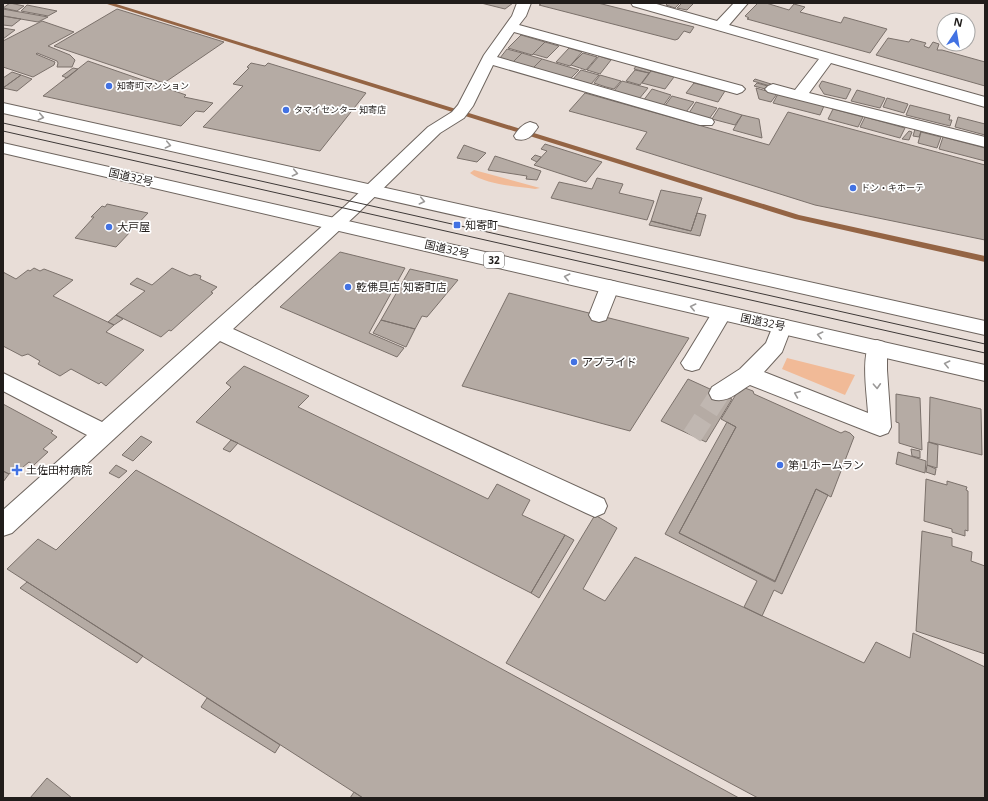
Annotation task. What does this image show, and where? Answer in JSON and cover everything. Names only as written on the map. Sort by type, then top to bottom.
[{"type":"main road","points":[[3,525],[336,224],[437,127],[461,111],[489,59],[519,16],[524,3]]},
{"type":"main road","points":[[638,3],[985,102]]},
{"type":"main road","points":[[720,27],[741,3]]},
{"type":"main road","points":[[511,28],[737,89]]},
{"type":"main road","points":[[799,95],[827,58]]},
{"type":"main road","points":[[489,59],[706,122]]},
{"type":"main road","points":[[774,89],[985,142]]},
{"type":"main road","points":[[3,108],[985,328]]},
{"type":"main road","name":"国道32号","points":[[3,148],[985,373]]},
{"type":"main road","points":[[599,315],[609,287]]},
{"type":"main road","points":[[692,363],[722,313]]},
{"type":"main road","points":[[720,394],[748,375],[775,347],[782,326]]},
{"type":"main road","points":[[218,331],[595,506]]},
{"type":"main road","points":[[748,375],[880,427],[876,370],[877,348]]},
{"type":"main road","points":[[3,381],[105,434]]},
{"type":"shaded area","points":[[474,170],[540,188],[535,189],[492,183],[470,173]]},
{"type":"shaded area","points":[[787,358],[855,375],[845,395],[782,369]]},
{"type":"building","points":[[10,3],[24,6],[17,11],[3,8]]},
{"type":"building","points":[[481,3],[513,3],[505,9]]},
{"type":"building","points":[[539,3],[598,3],[694,27],[690,33],[684,31],[678,39],[675,40],[539,5],[541,4]]},
{"type":"building","points":[[668,3],[680,3],[675,8],[666,5]]},
{"type":"building","points":[[682,3],[694,3],[687,10],[677,8]]},
{"type":"building","points":[[758,3],[766,3],[789,10],[794,4],[805,7],[800,12],[841,23],[844,17],[887,29],[870,53],[747,19],[749,18],[745,16]]},
{"type":"building","points":[[27,5],[57,11],[48,16],[21,11]]},
{"type":"building","points":[[3,9],[48,17],[38,22],[3,16]]},
{"type":"building","points":[[117,9],[224,42],[164,83],[54,46]]},
{"type":"building","points":[[3,16],[21,19],[12,26],[3,25]]},
{"type":"building","points":[[42,21],[74,32],[48,46],[70,55],[75,60],[72,67],[57,67],[57,61],[37,53],[36,54],[55,62],[54,65],[33,77],[3,67],[3,41]]},
{"type":"building","points":[[3,28],[15,30],[3,39]]},
{"type":"building","points":[[521,35],[545,42],[532,55],[508,48]]},
{"type":"building","points":[[888,38],[909,42],[911,39],[926,43],[924,46],[929,48],[933,42],[936,43],[936,52],[949,52],[985,62],[985,86],[876,55]]},
{"type":"building","points":[[545,42],[559,46],[547,58],[533,54]]},
{"type":"building","points":[[569,48],[582,52],[570,66],[556,62]]},
{"type":"building","points":[[507,49],[522,53],[513,62],[500,58]]},
{"type":"building","points":[[522,53],[542,59],[533,68],[513,62]]},
{"type":"building","points":[[583,53],[597,57],[586,70],[571,65]]},
{"type":"building","points":[[599,56],[611,60],[600,74],[587,70]]},
{"type":"building","points":[[542,59],[579,70],[570,79],[533,68]]},
{"type":"building","name":"知寄町マンション","points":[[88,61],[186,95],[184,97],[213,103],[204,112],[196,111],[181,126],[43,96]]},
{"type":"building","name":"タマイセンター 知寄店","points":[[251,63],[265,66],[268,63],[366,93],[320,151],[203,127],[243,86],[233,84],[249,68],[247,67]]},
{"type":"building","points":[[636,66],[651,71],[649,73],[634,69]]},
{"type":"building","points":[[73,68],[78,69],[67,78],[62,76]]},
{"type":"building","points":[[581,70],[599,75],[591,84],[573,79]]},
{"type":"building","points":[[635,70],[649,73],[640,85],[626,81]]},
{"type":"building","points":[[651,71],[674,77],[665,89],[642,83]]},
{"type":"building","points":[[12,72],[21,75],[3,88],[3,78]]},
{"type":"building","points":[[21,75],[32,79],[17,91],[3,88]]},
{"type":"building","points":[[600,75],[621,81],[614,89],[594,83]]},
{"type":"building","points":[[755,79],[771,84],[770,86],[753,81]]},
{"type":"building","points":[[622,81],[648,88],[639,99],[614,91]]},
{"type":"building","points":[[822,81],[851,89],[846,99],[824,94],[819,86]]},
{"type":"building","points":[[694,83],[725,91],[718,102],[686,93]]},
{"type":"building","points":[[757,83],[771,87],[769,90],[754,86]]},
{"type":"building","points":[[756,88],[777,94],[771,102],[759,99]]},
{"type":"building","points":[[652,89],[671,95],[663,106],[643,101]]},
{"type":"building","points":[[857,90],[885,98],[880,108],[851,101]]},
{"type":"building","name":"ドン・キホーテ","points":[[585,93],[769,145],[788,112],[985,165],[985,240],[815,205],[636,149],[647,132],[569,111]]},
{"type":"building","points":[[778,94],[824,106],[820,115],[773,103]]},
{"type":"building","points":[[672,96],[694,102],[686,112],[664,107]]},
{"type":"building","points":[[887,98],[908,104],[904,113],[883,107]]},
{"type":"building","points":[[696,102],[717,108],[709,119],[689,113]]},
{"type":"building","points":[[910,105],[950,115],[949,120],[952,120],[950,126],[906,115]]},
{"type":"building","points":[[719,108],[742,115],[735,125],[712,119]]},
{"type":"building","points":[[833,109],[863,117],[858,127],[828,119]]},
{"type":"building","points":[[742,115],[759,119],[762,138],[733,130]]},
{"type":"building","points":[[865,117],[905,128],[900,138],[860,127]]},
{"type":"building","points":[[958,117],[985,124],[985,135],[955,127]]},
{"type":"building","points":[[915,129],[921,131],[919,137],[913,136]]},
{"type":"building","points":[[909,131],[912,132],[909,140],[902,139]]},
{"type":"building","points":[[921,132],[941,137],[937,148],[918,143]]},
{"type":"building","points":[[943,137],[985,148],[985,161],[939,149]]},
{"type":"building","points":[[545,144],[602,162],[586,182],[534,165],[547,151],[541,149]]},
{"type":"building","points":[[464,145],[486,153],[477,162],[457,158]]},
{"type":"building","points":[[535,155],[541,157],[537,162],[531,159]]},
{"type":"building","points":[[495,156],[541,171],[537,180],[526,179],[527,176],[488,170]]},
{"type":"building","points":[[597,178],[623,184],[619,193],[654,201],[647,220],[551,198],[559,182],[592,189]]},
{"type":"building","points":[[661,190],[702,198],[691,231],[651,221]]},
{"type":"building","name":"大戸屋","points":[[107,204],[148,213],[116,247],[75,238],[94,217],[91,217],[102,206],[105,207]]},
{"type":"building","points":[[697,213],[706,215],[700,236],[649,225],[651,221],[691,231]]},
{"type":"building","name":"乾佛具店 知寄町店","points":[[340,252],[405,268],[369,333],[404,348],[397,357],[280,307]]},
{"type":"building","points":[[34,268],[40,271],[44,269],[73,280],[53,296],[114,325],[106,332],[144,350],[106,386],[101,382],[99,384],[71,369],[60,376],[38,364],[40,361],[28,354],[22,356],[3,346],[3,272],[16,279],[28,270],[30,271]]},
{"type":"building","points":[[172,268],[190,276],[195,274],[201,276],[200,279],[217,287],[211,292],[213,293],[171,331],[169,330],[161,337],[116,315],[145,291],[130,284],[137,278],[152,285]]},
{"type":"building","points":[[410,269],[458,280],[427,317],[422,316],[415,329],[381,320]]},
{"type":"building","name":"アプライド","points":[[509,293],[689,338],[630,431],[462,386]]},
{"type":"building","points":[[116,315],[123,319],[114,325],[108,322]]},
{"type":"building","points":[[381,320],[415,329],[406,347],[373,333]]},
{"type":"building","points":[[244,366],[309,396],[298,407],[488,499],[497,484],[530,500],[522,515],[565,535],[531,593],[196,422],[231,387],[226,383]]},
{"type":"building","points":[[688,379],[732,399],[706,442],[661,421]]},
{"type":"building","name":"第１ホームラン","points":[[745,388],[753,391],[754,394],[841,433],[845,431],[850,433],[854,437],[831,497],[816,489],[775,582],[679,533],[736,427],[721,419],[738,391]]},
{"type":"building","points":[[896,394],[920,398],[922,450],[899,443],[899,423],[896,422]]},
{"type":"building","points":[[930,397],[981,409],[982,455],[929,442]]},
{"type":"building","name":"土佐田村病院","points":[[3,404],[53,431],[51,433],[57,437],[43,449],[48,452],[34,465],[29,462],[16,473],[13,471],[9,474],[3,471]]},
{"type":"building","points":[[727,422],[736,427],[679,533],[775,581],[816,489],[828,495],[782,594],[774,590],[762,616],[744,607],[757,581],[665,534]]},
{"type":"building","points":[[141,436],[152,442],[133,461],[122,455]]},
{"type":"building","points":[[231,440],[238,443],[230,452],[223,449]]},
{"type":"building","points":[[928,442],[938,445],[937,468],[927,465]]},
{"type":"building","points":[[911,449],[920,451],[920,458],[912,456]]},
{"type":"building","points":[[898,452],[926,461],[925,473],[896,464]]},
{"type":"building","points":[[116,465],[127,471],[119,478],[109,473]]},
{"type":"building","points":[[927,465],[936,469],[935,475],[926,472]]},
{"type":"building","points":[[136,470],[739,798],[363,798],[7,569],[38,539],[56,550]]},
{"type":"building","points":[[3,471],[9,474],[3,482]]},
{"type":"building","points":[[926,479],[947,485],[947,481],[967,487],[968,531],[965,530],[965,536],[952,532],[952,529],[924,521]]},
{"type":"building","points":[[595,515],[617,528],[583,589],[605,601],[635,557],[864,663],[876,642],[910,658],[913,633],[985,667],[985,798],[758,798],[506,663]]},
{"type":"building","points":[[922,531],[952,538],[952,546],[972,552],[971,561],[985,566],[985,654],[916,631]]},
{"type":"building","points":[[565,535],[574,540],[539,598],[531,593]]},
{"type":"building","points":[[27,582],[143,656],[137,663],[20,588]]},
{"type":"building","points":[[207,698],[280,745],[275,753],[201,707]]},
{"type":"building","points":[[47,778],[72,798],[30,798]]},
{"type":"building","points":[[354,792],[363,798],[350,798]]},
{"type":"waterway","points":[[107,3],[798,217],[985,259]]},
{"type":"tunnel","points":[[692,436],[720,393]]},
{"type":"tram line","points":[[3,123],[985,344]]},
{"type":"tram line","points":[[3,131],[985,353]]},
{"type":"place","name":"知寄町マンション","points":[[109,86]]},
{"type":"place","name":"タマイセンター 知寄店","points":[[286,110]]},
{"type":"place","name":"ドン・キホーテ","points":[[853,188]]},
{"type":"place","name":"知寄町","points":[[457,225]]},
{"type":"place","name":"大戸屋","points":[[109,227]]},
{"type":"place","name":"乾佛具店 知寄町店","points":[[348,287]]},
{"type":"place","name":"アプライド","points":[[574,362]]},
{"type":"place","name":"第１ホームラン","points":[[780,465]]},
{"type":"place","name":"土佐田村病院","points":[[17,470]]}]
